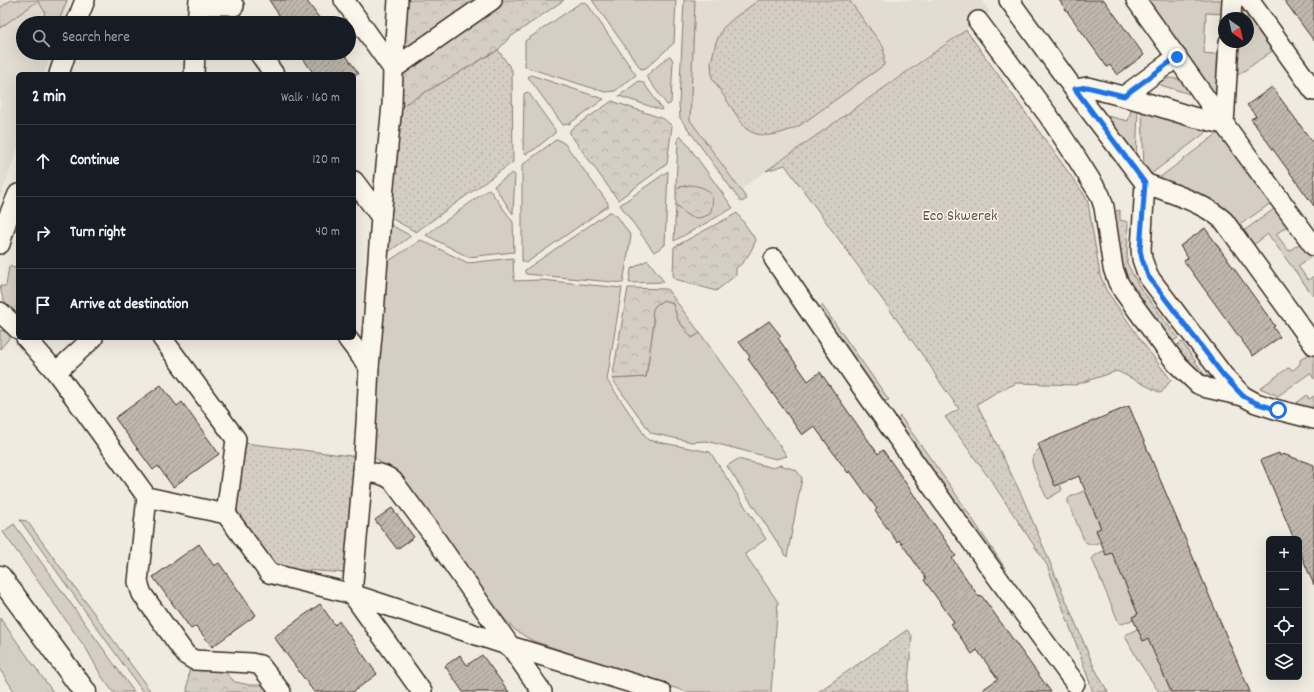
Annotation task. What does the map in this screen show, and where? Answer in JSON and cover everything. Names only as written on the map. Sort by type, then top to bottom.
[{"type":"street","points":[[79,16],[85,0]]},
{"type":"street","points":[[344,0],[355,16]]},
{"type":"street","points":[[398,0],[392,105],[381,217],[369,367],[368,408],[352,594],[422,692]]},
{"type":"street","points":[[393,69],[492,0]]},
{"type":"street","points":[[1009,0],[1145,183],[1198,204],[1216,214],[1224,221],[1314,345]]},
{"type":"street","points":[[1136,0],[1224,124],[1314,246]]},
{"type":"street","points":[[1231,12],[1232,0]]},
{"type":"street","points":[[1249,0],[1314,91]]},
{"type":"street","points":[[198,9],[228,5],[236,10]]},
{"type":"street","points":[[356,17],[393,69]]},
{"type":"street","points":[[978,22],[1048,115],[1100,195],[1104,207],[1113,268],[1118,282],[1172,358],[1188,376],[1198,384],[1207,388],[1243,396],[1264,405],[1314,419]]},
{"type":"street","points":[[1224,124],[1229,48]]},
{"type":"street","points":[[1124,96],[1177,57]]},
{"type":"street","points":[[60,72],[64,60]]},
{"type":"street","points":[[194,72],[195,60]]},
{"type":"street","points":[[264,60],[273,72]]},
{"type":"street","points":[[1075,89],[1087,87],[1124,96],[1193,117],[1224,124]]},
{"type":"street","points":[[1145,183],[1140,250],[1148,276],[1223,375],[1243,396]]},
{"type":"street","points":[[356,184],[381,217]]},
{"type":"street","points":[[0,244],[7,220],[16,199]]},
{"type":"street","points":[[774,259],[835,349],[983,558],[1075,683]]},
{"type":"street","points":[[0,312],[16,327]]},
{"type":"street","points":[[28,340],[56,372],[147,497],[226,514],[269,573],[352,594],[510,646],[661,692]]},
{"type":"street","points":[[56,372],[91,340]]},
{"type":"street","points":[[163,340],[236,439],[226,514]]},
{"type":"street","points":[[349,340],[369,367]]},
{"type":"street","points":[[363,472],[382,474],[393,482],[430,531],[542,692]]},
{"type":"street","points":[[147,497],[138,582],[142,594],[186,655],[194,660],[251,663],[260,666],[281,692]]},
{"type":"street","points":[[0,577],[85,692]]},
{"type":"shaded area","points":[[0,0],[70,0],[64,16],[16,16],[16,60],[49,60],[45,72],[16,72],[16,153],[0,199]]},
{"type":"shaded area","points":[[695,0],[981,0],[990,12],[741,189],[690,120]]},
{"type":"green space","points":[[11,0],[67,0],[61,16],[44,16],[45,12],[38,1],[0,28],[0,8]]},
{"type":"green space","points":[[408,0],[564,0],[509,38],[498,50],[395,110],[405,39]]},
{"type":"green space","points":[[592,0],[676,0],[674,43],[646,68],[641,69]]},
{"type":"green space","points":[[684,0],[695,0],[690,120],[747,199],[741,202],[680,118],[679,104]]},
{"type":"green space","points":[[759,0],[849,0],[884,48],[884,65],[799,126],[785,132],[772,135],[751,132],[745,128],[712,78],[711,62],[716,42],[723,28]]},
{"type":"green space","points":[[1145,0],[1226,0],[1225,12],[1218,12],[1218,14],[1206,13],[1204,53],[1223,55],[1216,99]]},
{"type":"green space","points":[[586,2],[636,75],[615,91],[605,92],[525,67],[525,41],[580,3]]},
{"type":"green space","points":[[1240,2],[1247,12],[1238,12]]},
{"type":"green space","points":[[1254,21],[1275,49],[1234,78],[1236,48],[1254,48]]},
{"type":"green space","name":"Eco Skwerek","points":[[966,30],[1084,194],[1088,203],[1100,275],[1106,290],[1171,380],[1161,393],[1117,371],[1075,385],[1017,383],[995,393],[977,404],[1022,496],[1094,667],[1108,692],[1093,692],[1047,565],[992,482],[945,417],[959,409],[931,367],[785,165],[766,171]]},
{"type":"green space","points":[[498,50],[512,70],[513,162],[416,232],[389,217],[395,110]]},
{"type":"green space","points":[[669,56],[673,61],[671,103],[667,105],[646,76]]},
{"type":"green space","points":[[531,75],[604,99],[569,124],[563,125],[528,77]]},
{"type":"green space","points":[[1171,78],[1183,80],[1196,96],[1154,83]]},
{"type":"green space","points":[[639,81],[643,82],[662,109],[661,110],[619,96]]},
{"type":"green space","points":[[528,92],[555,130],[555,133],[535,149],[526,154],[523,149],[524,94]]},
{"type":"green space","points":[[612,101],[664,119],[672,126],[667,164],[618,200],[570,134],[570,130]]},
{"type":"green space","points":[[1132,107],[1138,109],[1136,161],[1103,115],[1128,121]]},
{"type":"green space","points":[[1142,111],[1209,130],[1151,174],[1144,170]]},
{"type":"green space","points":[[1222,130],[1274,201],[1238,226],[1159,178]]},
{"type":"green space","points":[[680,136],[733,208],[674,241],[676,204],[688,215],[703,217],[690,185],[676,188],[678,138]]},
{"type":"green space","points":[[557,139],[565,144],[608,203],[608,206],[526,263],[522,261],[522,165]]},
{"type":"green space","points":[[668,171],[665,245],[654,252],[620,205]]},
{"type":"green space","points":[[512,173],[515,175],[513,214],[494,186]]},
{"type":"green space","points":[[690,185],[707,190],[710,193],[712,197],[712,207],[710,214],[699,218],[691,217],[676,204],[676,188]]},
{"type":"green space","points":[[489,189],[513,222],[514,252],[468,257],[426,235]]},
{"type":"green space","points":[[1277,207],[1290,224],[1276,234],[1289,251],[1303,241],[1313,255],[1298,266],[1308,280],[1314,276],[1314,297],[1268,234],[1252,246],[1242,232]]},
{"type":"green space","points":[[1120,210],[1120,220],[1128,222],[1127,263],[1139,286],[1178,338],[1172,342],[1123,271],[1113,212]]},
{"type":"green space","points":[[609,212],[617,216],[631,236],[623,283],[525,273],[525,270]]},
{"type":"green space","points":[[737,213],[756,240],[746,259],[736,268],[736,275],[716,291],[675,279],[673,275],[674,247]]},
{"type":"green space","points":[[389,224],[411,236],[387,253]]},
{"type":"green space","points":[[421,240],[468,263],[513,258],[514,281],[541,280],[622,288],[607,380],[648,440],[710,452],[766,539],[745,554],[778,602],[771,692],[687,692],[533,641],[515,630],[497,611],[400,475],[389,469],[373,456],[384,264]]},
{"type":"green space","points":[[648,260],[664,282],[629,283],[631,269]]},
{"type":"green space","points":[[9,266],[16,268],[16,313],[2,295],[0,286],[6,286]]},
{"type":"green space","points":[[628,288],[667,289],[700,333],[692,338],[678,320],[673,304],[664,300],[653,308],[652,314],[654,322],[646,377],[612,379]]},
{"type":"green space","points":[[664,300],[673,304],[678,320],[692,338],[700,333],[787,456],[776,459],[706,441],[692,442],[651,433],[612,379],[646,377],[654,322],[652,314],[653,308]]},
{"type":"green space","points":[[822,305],[889,400],[882,400],[818,308]]},
{"type":"green space","points":[[0,330],[12,335],[0,349]]},
{"type":"green space","points":[[1182,342],[1204,374],[1214,378],[1214,380],[1196,373],[1175,346]]},
{"type":"green space","points":[[1311,353],[1314,357],[1314,379],[1310,373],[1278,396],[1260,388],[1288,368],[1293,370],[1300,364],[1300,360]]},
{"type":"green space","points":[[1307,395],[1309,399],[1314,396],[1314,403],[1310,413],[1294,405]]},
{"type":"green space","points":[[900,416],[951,487],[1005,568],[998,564],[898,425],[898,419]]},
{"type":"green space","points":[[245,443],[359,457],[347,573],[272,568],[234,512]]},
{"type":"green space","points":[[1042,447],[1062,489],[1047,499],[1032,462],[1032,458],[1035,453]]},
{"type":"green space","points":[[738,459],[774,468],[780,465],[796,470],[802,478],[787,557],[727,466]]},
{"type":"green space","points":[[1095,486],[1114,535],[1098,543],[1090,544],[1084,540],[1068,499]]},
{"type":"green space","points":[[20,520],[27,521],[151,692],[143,692]]},
{"type":"green space","points":[[14,524],[134,692],[113,692],[102,677],[87,650],[3,532]]},
{"type":"green space","points":[[1118,546],[1144,615],[1122,624],[1119,623],[1092,559],[1100,553]]},
{"type":"green space","points":[[0,618],[53,692],[15,692],[0,670]]},
{"type":"green space","points":[[1147,624],[1172,692],[1160,692],[1157,689],[1139,662],[1125,636]]},
{"type":"green space","points":[[907,630],[912,636],[907,692],[818,692]]},
{"type":"green space","points":[[203,667],[224,671],[235,682],[250,685],[266,685],[271,692],[187,692],[189,671],[191,669]]},
{"type":"building","points":[[269,0],[306,0],[318,16],[280,16]]},
{"type":"building","points":[[1059,0],[1104,0],[1144,55],[1117,75],[1110,65],[1107,67]]},
{"type":"building","points":[[1284,0],[1314,0],[1314,41]]},
{"type":"building","points":[[304,60],[349,60],[359,74],[356,74],[356,72],[313,72]]},
{"type":"building","points":[[1272,87],[1314,144],[1314,206],[1251,119],[1256,116],[1247,105]]},
{"type":"building","points":[[1205,228],[1275,326],[1273,327],[1280,337],[1253,356],[1184,261],[1188,258],[1180,246]]},
{"type":"building","points":[[769,321],[781,336],[778,338],[808,381],[820,372],[878,454],[883,450],[956,556],[952,558],[979,597],[981,595],[1051,692],[979,692],[998,679],[977,650],[972,654],[951,624],[954,622],[924,580],[926,578],[899,540],[897,542],[875,511],[877,509],[850,471],[848,473],[814,426],[802,435],[748,359],[750,357],[739,342]]},
{"type":"building","points":[[161,385],[177,406],[182,402],[219,454],[173,487],[158,466],[153,470],[115,418]]},
{"type":"building","points":[[1129,406],[1250,692],[1171,692],[1148,639],[1143,641],[1132,617],[1138,614],[1112,553],[1106,555],[1096,530],[1101,528],[1079,476],[1055,486],[1038,444]]},
{"type":"building","points":[[1279,453],[1280,456],[1283,454],[1314,465],[1314,585],[1302,557],[1302,536],[1293,536],[1261,460]]},
{"type":"building","points":[[392,508],[414,537],[397,549],[375,520]]},
{"type":"building","points":[[199,544],[214,566],[219,563],[256,615],[212,647],[196,626],[191,629],[153,577]]},
{"type":"building","points":[[320,604],[335,625],[339,621],[377,674],[353,692],[314,692],[274,637]]},
{"type":"building","points":[[460,655],[467,665],[482,655],[509,692],[463,692],[445,666]]},
{"type":"route","points":[[1177,57],[1124,96],[1087,87],[1075,89],[1145,183],[1140,250],[1148,276],[1223,375],[1243,396],[1256,403],[1278,410]]}]
